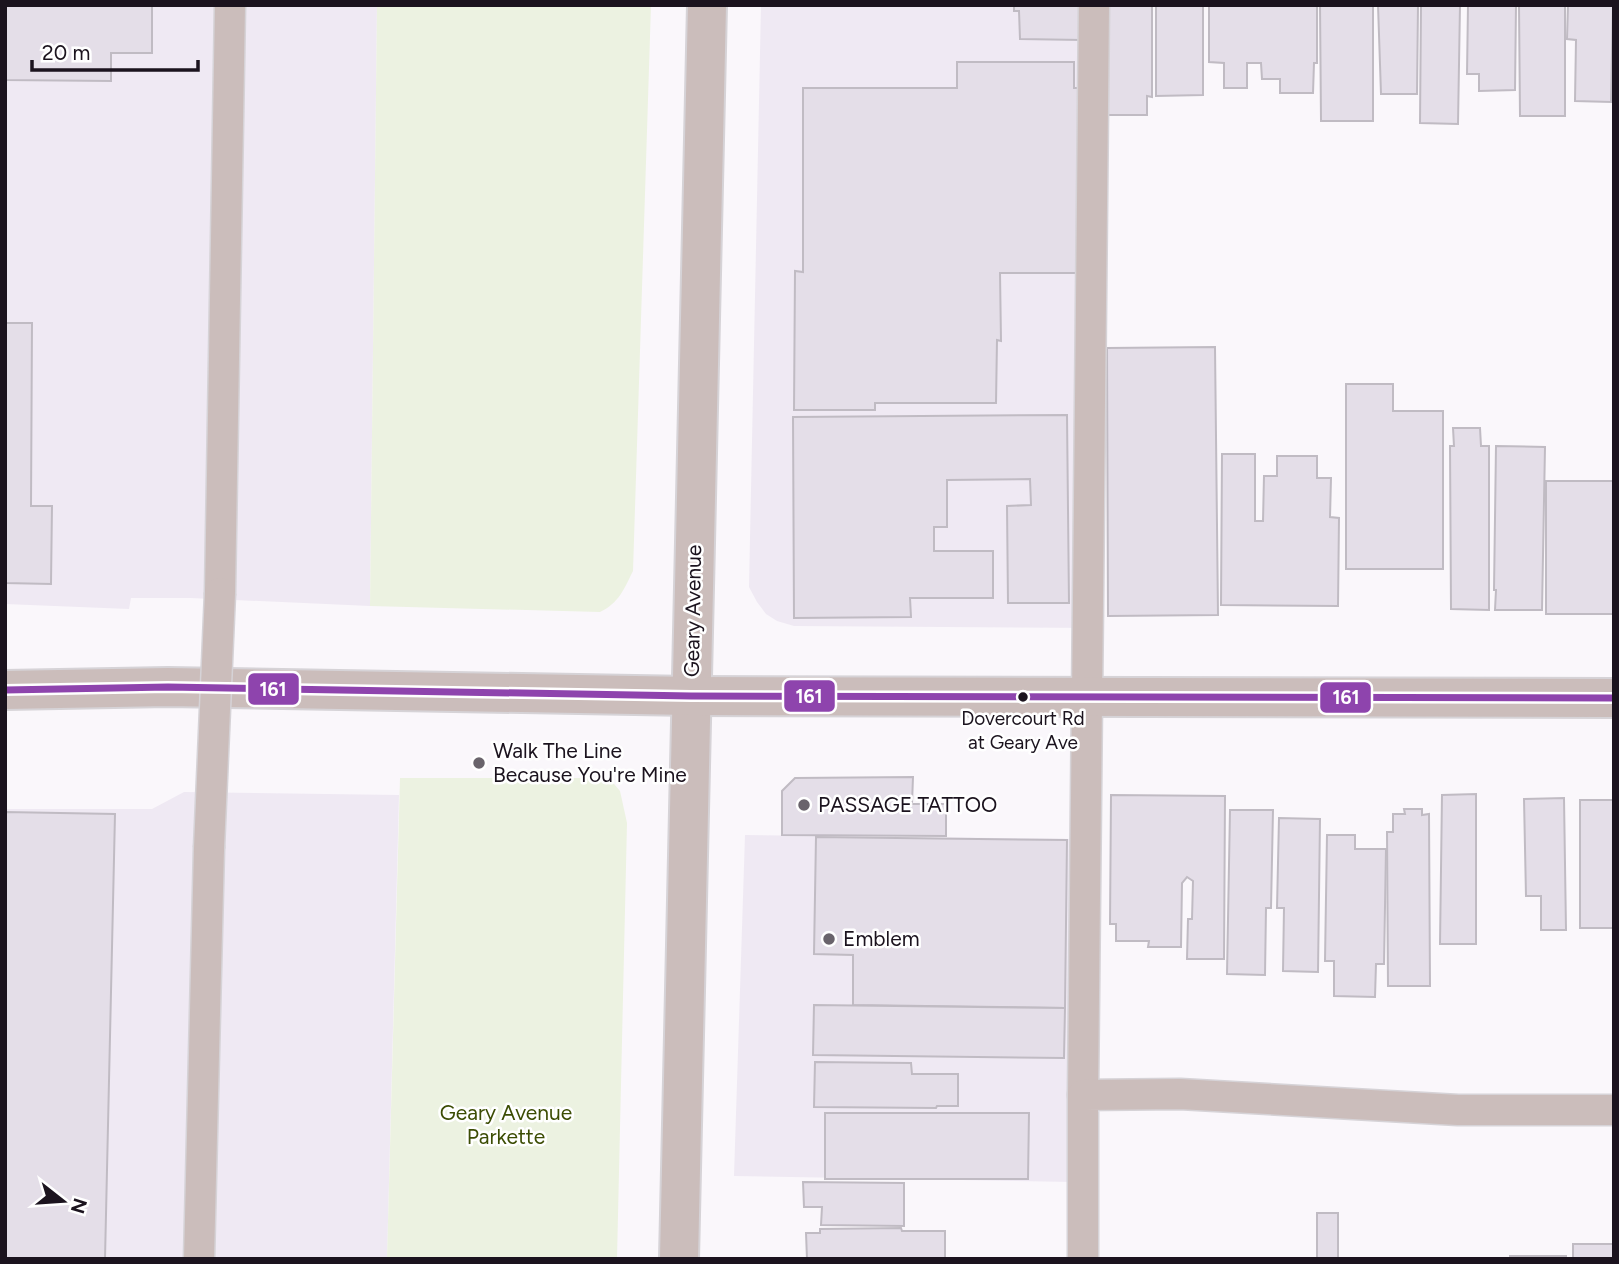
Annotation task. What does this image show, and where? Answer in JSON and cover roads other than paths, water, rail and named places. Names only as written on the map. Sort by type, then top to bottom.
[{"type":"street","name":"Geary Avenue","points":[[679,1259],[707,5]]},
{"type":"street","points":[[5,690],[196,687],[691,696],[1614,698]]},
{"type":"lane","points":[[199,1259],[209,848],[220,593],[230,5]]},
{"type":"lane","points":[[1083,1259],[1094,5]]},
{"type":"lane","points":[[1083,1095],[1180,1094],[1458,1110],[1614,1110]]},
{"type":"place","name":"Dovercourt Rd at Geary Ave","points":[[1023,697]]},
{"type":"place","name":"Walk The Line Because You're Mine","points":[[479,763]]},
{"type":"place","name":"PASSAGE TATTOO","points":[[804,805]]},
{"type":"place","name":"Emblem","points":[[829,939]]},
{"type":"park label","name":"Geary Avenue Parkette","points":[[506,1125]]}]
